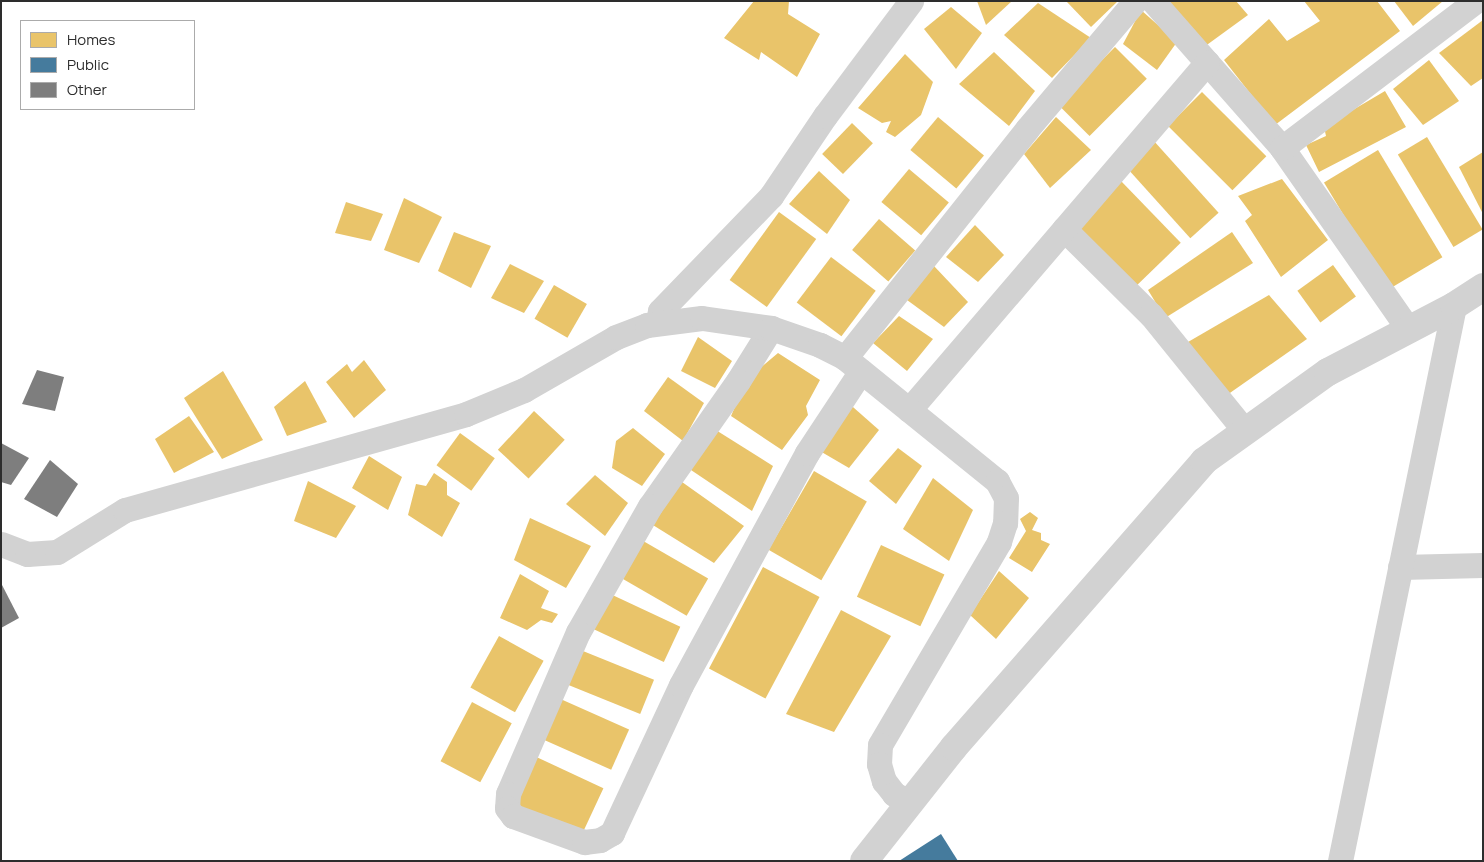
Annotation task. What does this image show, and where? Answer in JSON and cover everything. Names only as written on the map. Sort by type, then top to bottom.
[{"type":"street","points":[[658,322],[660,311],[770,196],[824,116],[911,1]]},
{"type":"street","points":[[771,328],[738,381],[650,506],[578,632],[508,794],[506,808],[513,816],[584,842],[600,840],[612,833],[700,651],[853,365],[1027,130],[1135,1]]},
{"type":"street","points":[[1153,1],[1282,148],[1409,330]]},
{"type":"street","points":[[1282,148],[1476,1]]},
{"type":"street","points":[[910,410],[1206,62]]},
{"type":"street","points":[[1064,229],[1151,315],[1245,432]]},
{"type":"street","points":[[864,861],[954,747],[1204,461],[1328,372],[1454,306],[1483,287]]},
{"type":"street","points":[[1340,861],[1454,306]]},
{"type":"street","points":[[1,544],[27,554],[57,552],[125,510],[466,414],[524,390],[616,337],[658,322],[702,318],[771,328],[820,345],[853,365],[997,481],[1007,504],[1005,523],[994,550],[880,745],[879,764],[884,781],[894,794],[910,804]]},
{"type":"street","points":[[1400,567],[1483,565]]},
{"type":"building: Homes","points":[[754,1],[789,1],[788,14],[820,34],[797,77],[761,52],[759,60],[724,38]]},
{"type":"building: Homes","points":[[977,1],[1012,1],[986,25]]},
{"type":"building: Homes","points":[[1066,1],[1118,1],[1091,27]]},
{"type":"building: Homes","points":[[1167,1],[1236,1],[1248,15],[1204,47]]},
{"type":"building: Homes","points":[[1304,1],[1377,1],[1400,31],[1275,125],[1224,60],[1269,19],[1287,41],[1320,21]]},
{"type":"building: Homes","points":[[1394,1],[1443,1],[1413,26]]},
{"type":"building: Homes","points":[[1038,3],[1091,38],[1052,78],[1004,35]]},
{"type":"building: Homes","points":[[951,7],[982,33],[956,69],[924,29]]},
{"type":"building: Homes","points":[[1141,10],[1177,42],[1157,70],[1123,44]]},
{"type":"building: Homes","points":[[1483,20],[1483,78],[1471,86],[1439,53]]},
{"type":"building: Homes","points":[[1115,47],[1147,79],[1090,136],[1058,104]]},
{"type":"building: Homes","points":[[994,52],[1035,91],[1009,126],[959,84]]},
{"type":"building: Homes","points":[[905,54],[933,82],[921,115],[895,137],[886,132],[891,121],[882,123],[858,108]]},
{"type":"building: Homes","points":[[1429,60],[1459,101],[1423,125],[1393,89]]},
{"type":"building: Homes","points":[[1385,91],[1406,127],[1319,172],[1306,145],[1326,136],[1324,127]]},
{"type":"building: Homes","points":[[1202,92],[1266,156],[1232,190],[1168,126]]},
{"type":"building: Homes","points":[[938,117],[984,156],[956,189],[910,150]]},
{"type":"building: Homes","points":[[1056,117],[1091,150],[1050,188],[1024,154]]},
{"type":"building: Homes","points":[[852,123],[873,143],[843,174],[822,154]]},
{"type":"building: Homes","points":[[1427,137],[1483,230],[1453,247],[1398,155]]},
{"type":"building: Homes","points":[[1153,140],[1219,213],[1190,238],[1125,165]]},
{"type":"building: Homes","points":[[1378,150],[1442,257],[1388,290],[1324,182]]},
{"type":"building: Homes","points":[[1483,152],[1483,214],[1459,167]]},
{"type":"building: Homes","points":[[909,169],[949,202],[921,235],[881,202]]},
{"type":"building: Homes","points":[[819,171],[850,200],[827,234],[789,204]]},
{"type":"building: Homes","points":[[1282,179],[1328,240],[1281,277],[1245,221],[1252,215],[1238,196]]},
{"type":"building: Homes","points":[[1121,181],[1181,243],[1136,286],[1076,224]]},
{"type":"building: Homes","points":[[404,198],[442,217],[419,263],[384,250]]},
{"type":"building: Homes","points":[[346,202],[383,214],[371,241],[335,233]]},
{"type":"building: Homes","points":[[779,212],[816,239],[767,307],[730,280]]},
{"type":"building: Homes","points":[[879,219],[915,250],[888,281],[852,250]]},
{"type":"building: Homes","points":[[975,225],[1004,255],[978,282],[946,257]]},
{"type":"building: Homes","points":[[454,232],[491,246],[471,288],[438,271]]},
{"type":"building: Homes","points":[[1232,232],[1253,263],[1165,318],[1148,290]]},
{"type":"building: Homes","points":[[831,257],[876,291],[841,336],[797,303]]},
{"type":"building: Homes","points":[[510,264],[544,281],[524,313],[491,298]]},
{"type":"building: Homes","points":[[1333,265],[1356,297],[1320,322],[1297,291]]},
{"type":"building: Homes","points":[[934,266],[968,302],[944,327],[907,300]]},
{"type":"building: Homes","points":[[554,285],[587,304],[567,338],[534,319]]},
{"type":"building: Homes","points":[[1269,295],[1307,339],[1227,395],[1188,342]]},
{"type":"building: Homes","points":[[899,316],[933,339],[907,371],[873,343]]},
{"type":"building: Homes","points":[[698,337],[732,361],[715,388],[681,371]]},
{"type":"building: Homes","points":[[778,353],[820,380],[806,406],[808,415],[782,450],[731,416],[747,379]]},
{"type":"building: Homes","points":[[364,360],[386,390],[354,418],[326,382],[347,364],[352,372]]},
{"type":"building: Homes","points":[[223,371],[263,440],[222,459],[184,398]]},
{"type":"building: Homes","points":[[668,377],[704,403],[683,441],[644,411]]},
{"type":"building: Homes","points":[[305,381],[327,422],[287,436],[274,407]]},
{"type":"building: Homes","points":[[845,400],[879,430],[849,468],[813,447]]},
{"type":"building: Homes","points":[[534,411],[565,440],[529,478],[498,450]]},
{"type":"building: Homes","points":[[189,416],[214,452],[174,473],[155,439]]},
{"type":"building: Homes","points":[[711,427],[773,466],[752,511],[688,468]]},
{"type":"building: Homes","points":[[633,428],[665,454],[642,486],[612,468],[616,441]]},
{"type":"building: Homes","points":[[460,433],[495,458],[471,491],[436,465]]},
{"type":"building: Homes","points":[[898,448],[922,466],[896,504],[869,481]]},
{"type":"building: Homes","points":[[369,456],[402,477],[388,510],[352,488]]},
{"type":"building: Homes","points":[[814,471],[867,502],[821,580],[768,550]]},
{"type":"building: Homes","points":[[434,473],[447,482],[447,495],[460,503],[442,537],[408,515],[416,484],[426,486]]},
{"type":"building: Homes","points":[[595,475],[628,503],[605,536],[566,504]]},
{"type":"building: Homes","points":[[675,477],[744,526],[714,563],[648,522]]},
{"type":"building: Homes","points":[[933,478],[973,510],[949,561],[903,529]]},
{"type":"building: Homes","points":[[308,481],[356,506],[336,538],[294,521]]},
{"type":"building: Homes","points":[[1030,512],[1038,518],[1032,530],[1041,533],[1041,540],[1050,544],[1032,572],[1009,558],[1026,531],[1020,519]]},
{"type":"building: Homes","points":[[530,518],[591,546],[566,588],[514,560]]},
{"type":"building: Homes","points":[[638,538],[708,578],[687,616],[616,575]]},
{"type":"building: Homes","points":[[881,545],[944,575],[920,626],[857,597]]},
{"type":"building: Homes","points":[[763,567],[820,597],[766,699],[709,669]]},
{"type":"building: Homes","points":[[999,571],[1029,598],[996,639],[970,615]]},
{"type":"building: Homes","points":[[520,574],[549,591],[541,608],[558,614],[552,623],[541,620],[527,630],[500,618]]},
{"type":"building: Homes","points":[[606,592],[680,627],[664,662],[590,627]]},
{"type":"building: Homes","points":[[841,610],[891,636],[834,732],[786,714]]},
{"type":"building: Homes","points":[[499,636],[544,661],[515,712],[470,688]]},
{"type":"building: Homes","points":[[578,649],[654,680],[640,714],[564,683]]},
{"type":"building: Homes","points":[[556,697],[629,730],[611,770],[538,737]]},
{"type":"building: Homes","points":[[472,702],[512,723],[480,782],[441,761]]},
{"type":"building: Homes","points":[[530,754],[603,788],[579,840],[506,806]]},
{"type":"building: Public","points":[[941,834],[958,861],[899,861]]},
{"type":"building: Other","points":[[37,370],[64,377],[55,411],[22,404]]},
{"type":"building: Other","points":[[1,443],[29,458],[11,485],[1,482]]},
{"type":"building: Other","points":[[50,460],[78,484],[57,517],[24,499]]},
{"type":"building: Other","points":[[1,583],[19,618],[1,628]]}]
